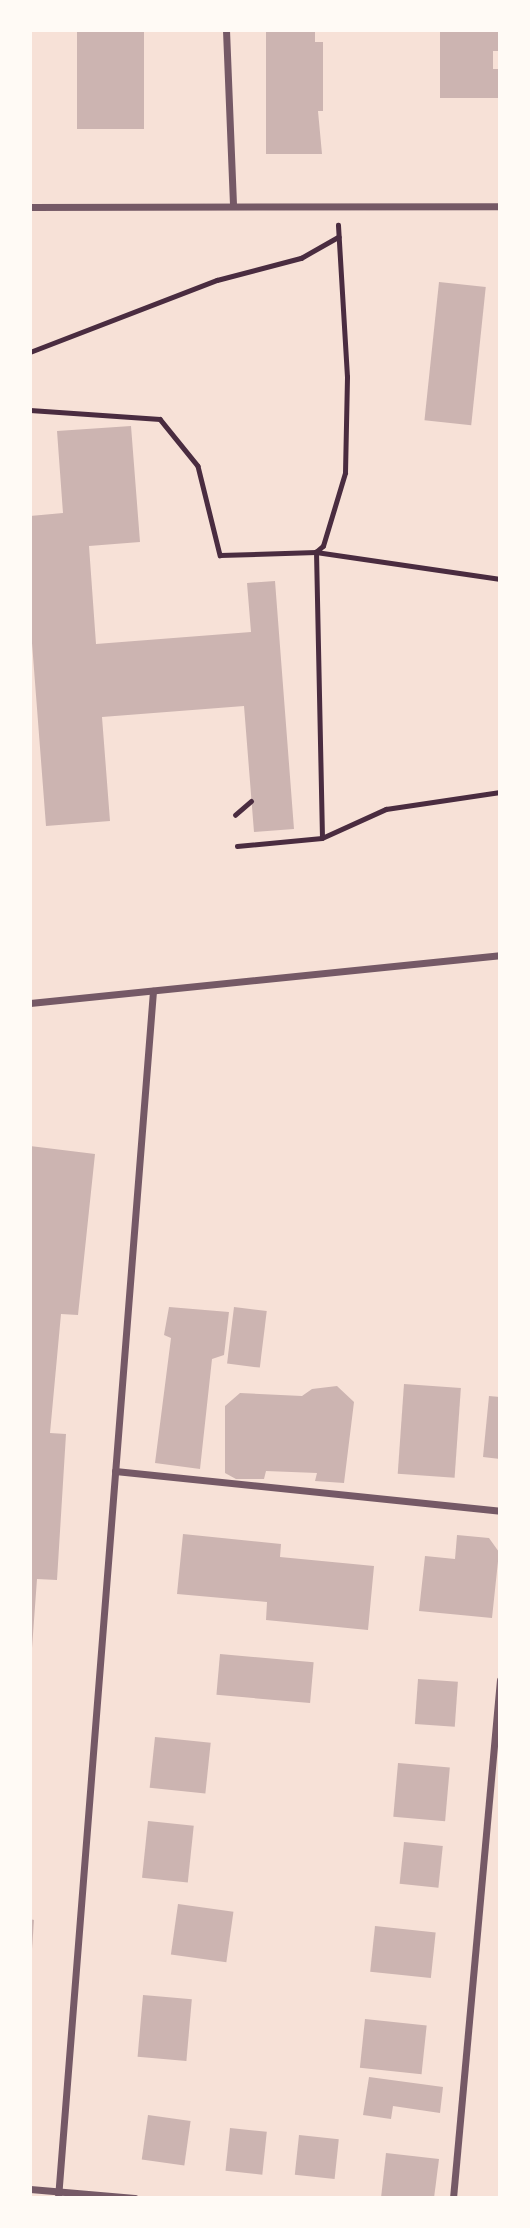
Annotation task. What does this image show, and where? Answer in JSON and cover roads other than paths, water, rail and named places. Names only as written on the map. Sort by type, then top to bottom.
[{"type":"street","points":[[226,30],[233,206]]},
{"type":"street","points":[[30,207],[500,206]]},
{"type":"street","points":[[30,1003],[500,955]]},
{"type":"street","points":[[58,2195],[153,991]]},
{"type":"street","points":[[115,1471],[500,1511]]},
{"type":"street","points":[[453,2198],[500,1680]]},
{"type":"street","points":[[30,2189],[58,2195],[135,2198]]}]
